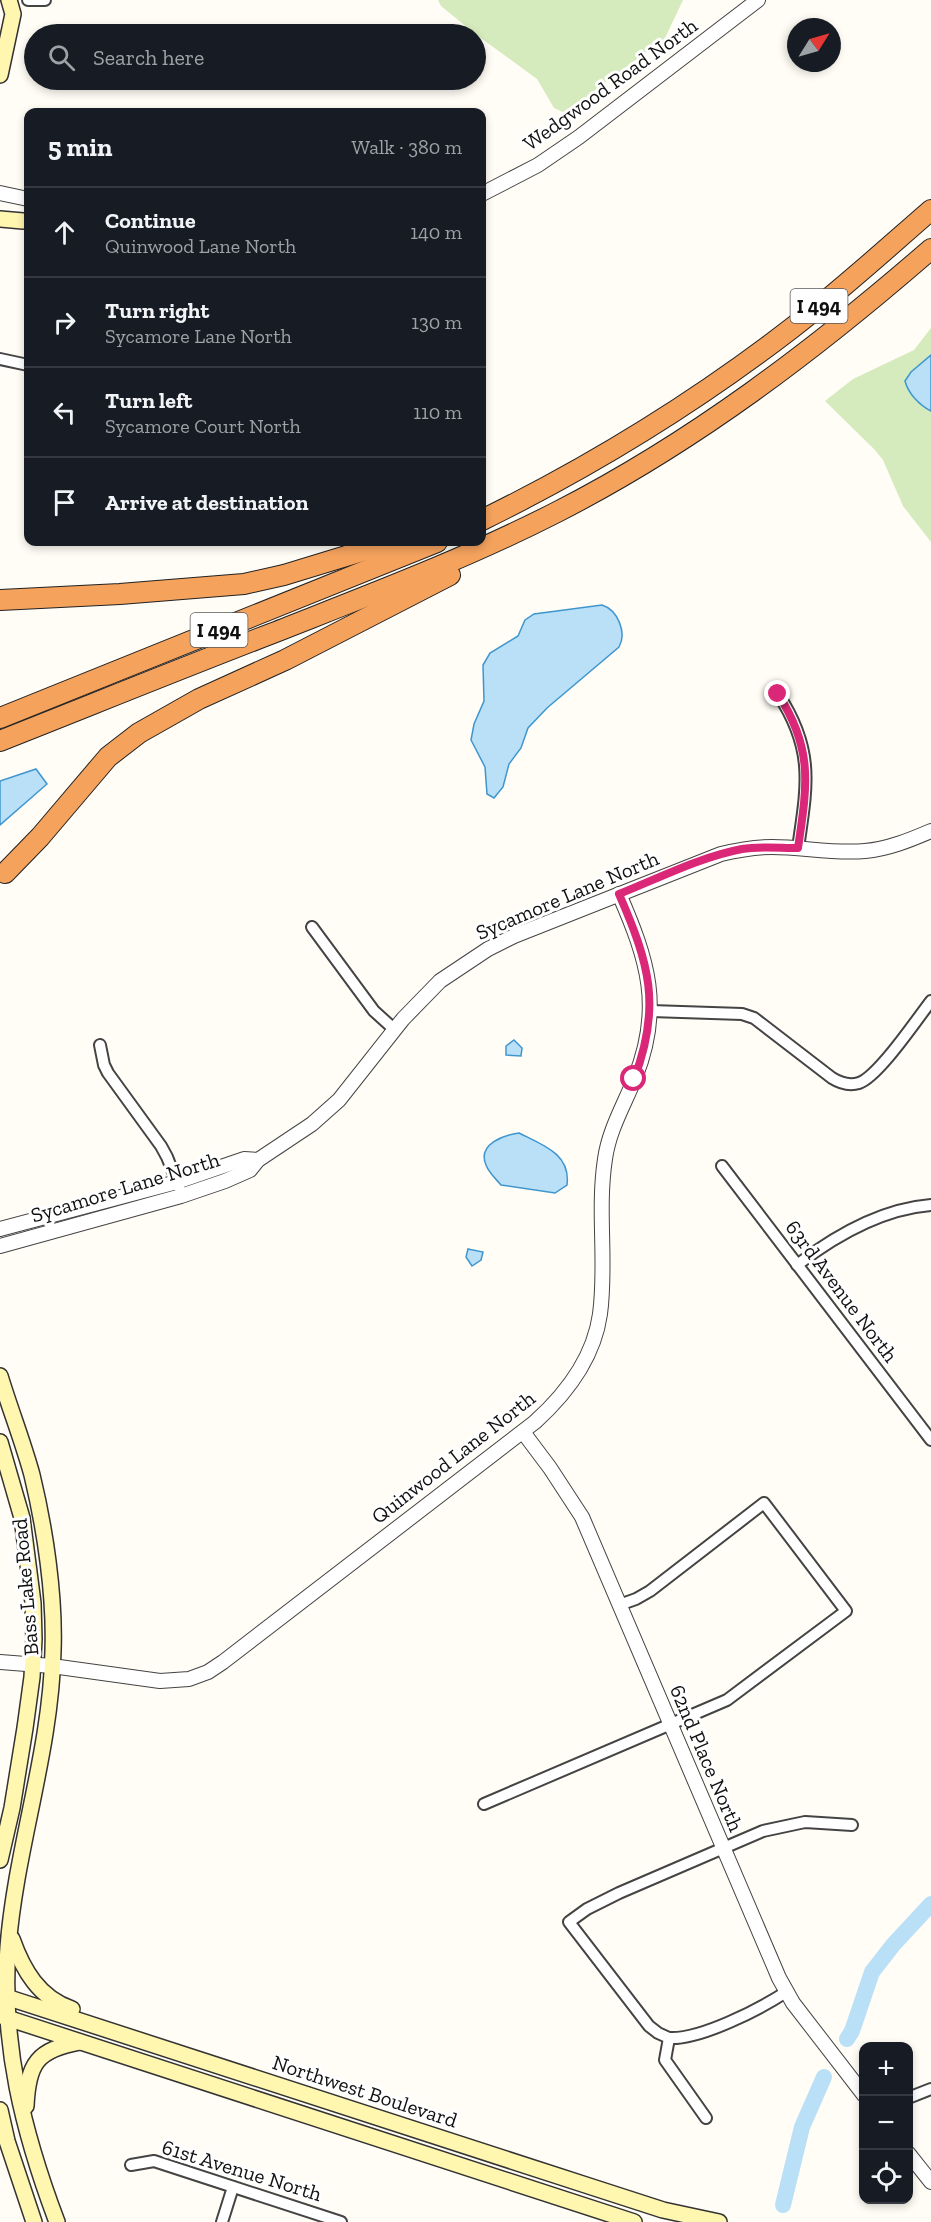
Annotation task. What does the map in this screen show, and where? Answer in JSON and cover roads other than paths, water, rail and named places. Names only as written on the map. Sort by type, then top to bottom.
[{"type":"highway","name":"I 494","points":[[486,518],[612,450],[732,372],[826,300],[931,210]]},
{"type":"highway","name":"I 494","points":[[0,741],[412,579],[486,547],[558,511],[697,431],[805,354],[931,249]]},
{"type":"highway","points":[[2,874],[40,837],[108,757],[139,733],[199,699],[285,660],[550,524],[645,462]]},
{"type":"highway","points":[[486,512],[523,500]]},
{"type":"highway","points":[[0,600],[120,594],[244,584],[284,575],[379,546]]},
{"type":"highway","name":"I 494","points":[[0,718],[427,546]]},
{"type":"main road","points":[[0,5],[4,0]]},
{"type":"main road","points":[[0,75],[13,14],[9,0]]},
{"type":"main road","points":[[0,219],[24,222]]},
{"type":"main road","name":"Bass Lake Road","points":[[0,1376],[31,1473],[42,1524],[52,1610],[52,1666],[46,1723],[10,1932],[3,1996],[4,2017],[13,2071],[31,2151],[57,2222]]},
{"type":"main road","name":"Bass Lake Road","points":[[0,1442],[23,1527],[33,1603],[33,1664],[12,1808],[0,1860]]},
{"type":"main road","points":[[10,1932],[24,1969],[46,1995],[64,2007],[152,2036],[167,2050]]},
{"type":"main road","name":"Northwest Boulevard","points":[[3,1996],[663,2210],[718,2222]]},
{"type":"main road","name":"Northwest Boulevard","points":[[4,2017],[634,2222]]},
{"type":"main road","points":[[25,2127],[27,2088],[32,2067],[54,2048],[80,2042]]},
{"type":"main road","points":[[274,2104],[297,2104],[428,2146],[439,2145],[445,2139]]},
{"type":"main road","points":[[0,2110],[7,2141],[34,2222]]},
{"type":"street","points":[[28,0],[45,0]]},
{"type":"street","name":"Wedgwood Road North","points":[[486,192],[538,165],[579,137],[758,0]]},
{"type":"street","points":[[0,193],[24,198]]},
{"type":"street","points":[[0,213],[24,221]]},
{"type":"street","points":[[0,359],[24,364]]},
{"type":"street","points":[[778,694],[798,729],[805,759],[805,807],[798,848]]},
{"type":"street","name":"Sycamore Lane North","points":[[0,1246],[127,1213],[225,1181],[250,1170],[258,1160],[312,1124],[329,1109],[356,1080],[420,1000],[440,981],[480,954],[514,936],[721,854],[770,847],[843,852],[877,849],[931,831]]},
{"type":"street","name":"Quinwood Lane North","points":[[0,1662],[52,1666],[160,1682],[189,1679],[208,1672],[523,1432],[553,1406],[584,1361],[599,1319],[605,1158],[612,1130],[643,1057],[648,1035],[651,1011],[646,967],[619,894]]},
{"type":"street","points":[[312,927],[374,1011],[395,1030]]},
{"type":"street","points":[[651,1011],[742,1014],[754,1018],[832,1078],[846,1084],[860,1083],[873,1073],[931,1001]]},
{"type":"street","points":[[100,1045],[108,1073],[161,1146],[181,1196]]},
{"type":"street","name":"Sycamore Lane North","points":[[0,1229],[177,1182],[244,1159],[258,1160]]},
{"type":"street","name":"63rd Avenue North","points":[[722,1166],[929,1433]]},
{"type":"street","points":[[797,1265],[838,1236],[865,1223],[893,1213],[931,1205]]},
{"type":"street","name":"62nd Place North","points":[[523,1432],[582,1517],[767,1953],[786,1992],[859,2089]]},
{"type":"street","points":[[484,1804],[716,1706],[738,1693],[846,1611],[764,1503],[650,1591],[620,1605]]},
{"type":"street","points":[[786,1992],[738,2018],[686,2037],[669,2038],[649,2026],[569,1922],[587,1909],[619,1893],[763,1831],[805,1822],[829,1822],[852,1826]]},
{"type":"street","points":[[669,2038],[665,2060],[706,2118]]},
{"type":"street","points":[[913,2096],[931,2089]]},
{"type":"street","points":[[913,2158],[931,2182]]},
{"type":"street","name":"61st Avenue North","points":[[131,2165],[154,2161],[341,2222]]},
{"type":"street","points":[[222,2222],[233,2187]]},
{"type":"water","points":[[931,355],[931,411],[915,398],[905,381],[911,372]]},
{"type":"water","points":[[602,605],[617,617],[622,635],[619,647],[547,708],[528,728],[521,748],[509,764],[503,787],[494,798],[487,794],[485,767],[471,740],[474,724],[484,701],[483,665],[490,653],[518,636],[525,620],[534,614]]},
{"type":"water","points":[[36,769],[47,784],[0,825],[0,781]]},
{"type":"water","points":[[514,1040],[522,1048],[521,1056],[506,1055],[506,1046]]},
{"type":"water","points":[[519,1133],[546,1147],[560,1158],[565,1165],[567,1185],[555,1193],[501,1185],[487,1168],[484,1158],[485,1151],[500,1138]]},
{"type":"water","points":[[468,1249],[483,1252],[481,1260],[472,1266],[466,1257]]},
{"type":"waterway","points":[[847,2039],[852,2031],[872,1972],[893,1945],[931,1904]]},
{"type":"waterway","points":[[783,2205],[802,2127],[824,2077]]}]
